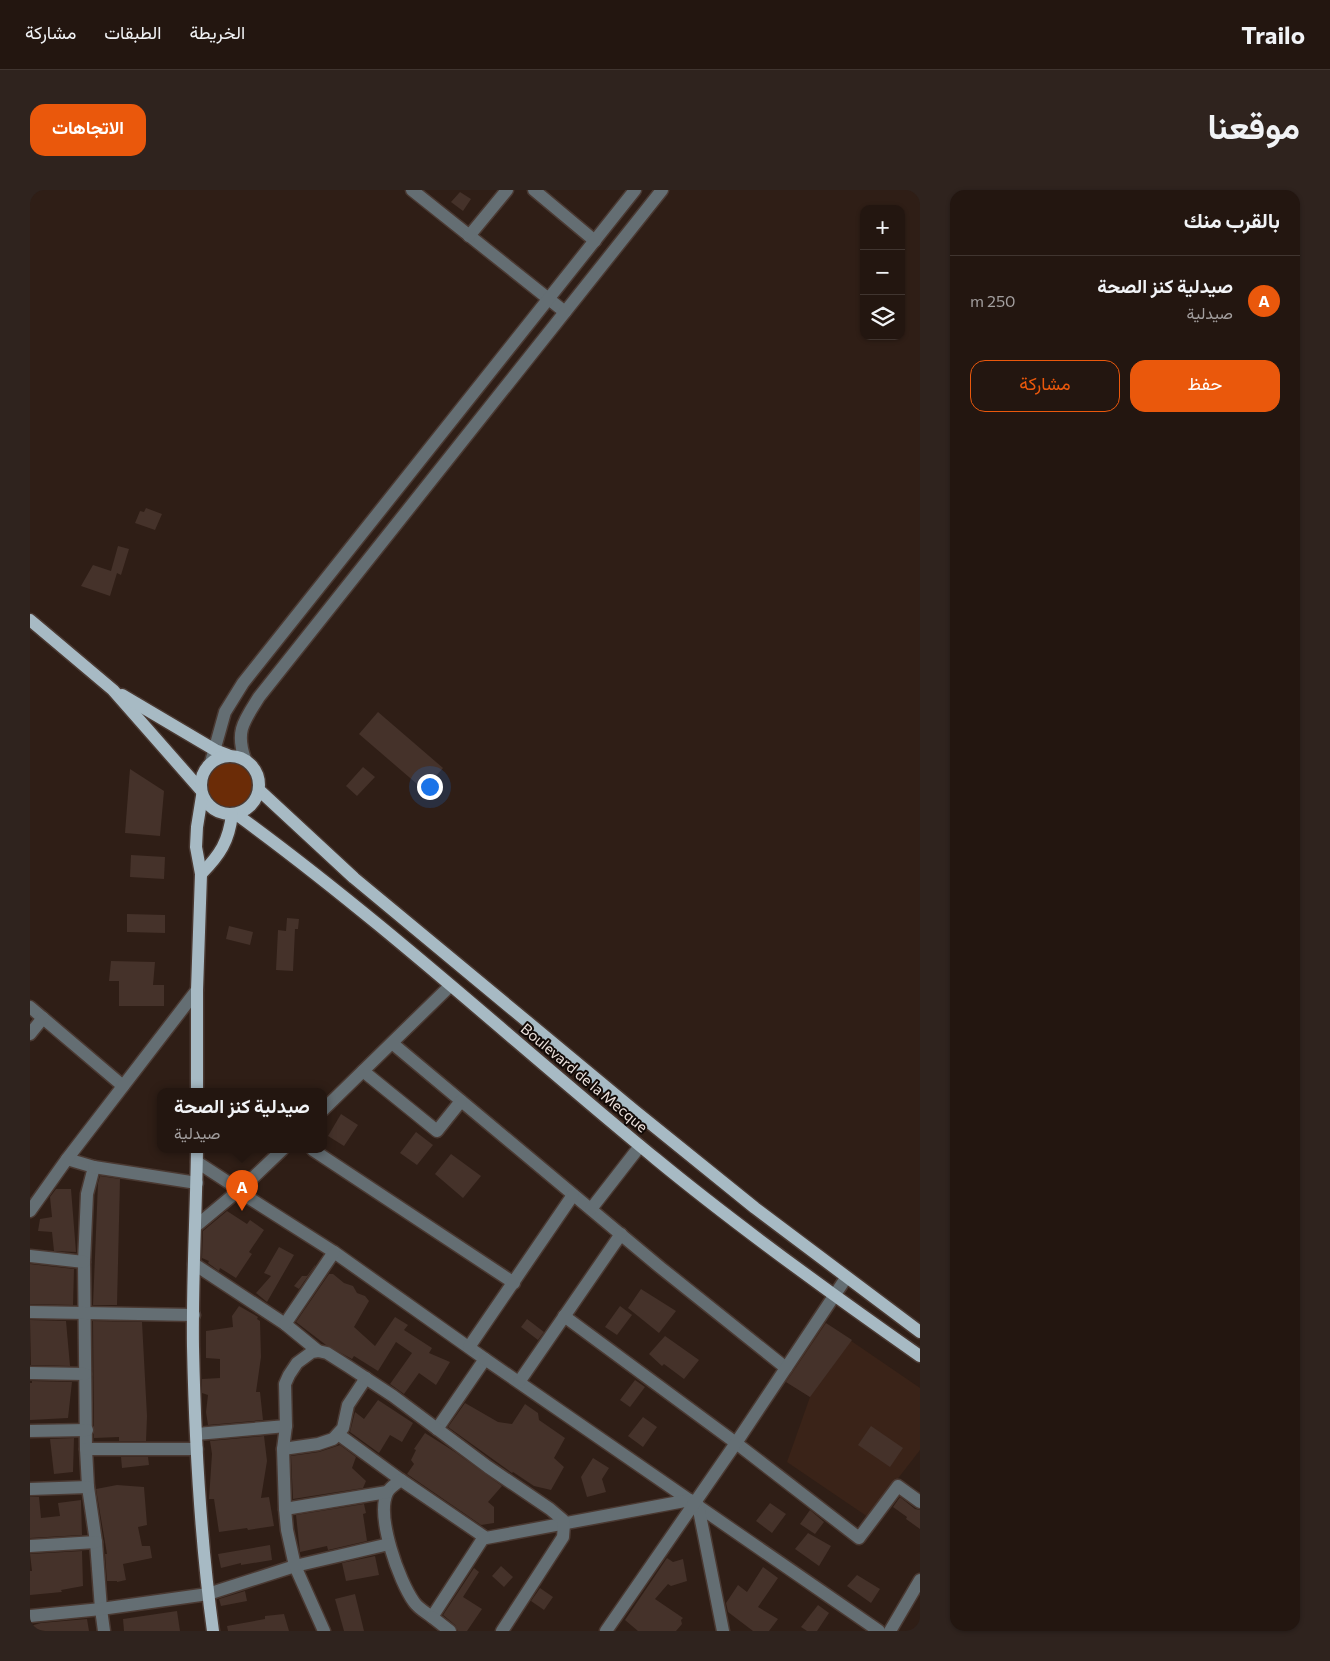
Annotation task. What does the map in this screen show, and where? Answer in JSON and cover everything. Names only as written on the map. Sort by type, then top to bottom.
[{"type":"main road","points":[[30,620],[113,690],[213,756],[237,756],[245,759],[257,772],[259,790],[256,798],[251,805],[234,814],[228,838],[216,858],[201,874]]},
{"type":"main road","name":"Boulevard de la Mecque","points":[[113,690],[214,810],[223,814],[234,814],[303,864],[391,935],[640,1146],[785,1260],[920,1356]]},
{"type":"main road","points":[[197,1088],[197,990],[201,874],[196,847],[201,778],[213,756]]},
{"type":"main road","name":"Boulevard de la Mecque","points":[[259,790],[354,878],[635,1111],[755,1208],[920,1332]]},
{"type":"main road","points":[[197,1156],[193,1346],[197,1449],[208,1594],[213,1631]]},
{"type":"street","points":[[412,190],[565,312]]},
{"type":"street","points":[[469,236],[507,190]]},
{"type":"street","points":[[534,190],[595,241]]},
{"type":"street","points":[[213,756],[225,712],[243,683],[635,190]]},
{"type":"street","points":[[245,759],[240,735],[245,720],[259,697],[662,190]]},
{"type":"street","points":[[327,1106],[450,986]]},
{"type":"street","points":[[30,1210],[197,990]]},
{"type":"street","points":[[30,1007],[123,1086]]},
{"type":"street","points":[[30,1034],[43,1018]]},
{"type":"street","points":[[392,1043],[620,1234],[786,1368]]},
{"type":"street","points":[[363,1071],[437,1131],[461,1101]]},
{"type":"street","points":[[591,1209],[640,1146]]},
{"type":"street","points":[[196,1226],[239,1191],[279,1153]]},
{"type":"street","points":[[318,1153],[514,1283]]},
{"type":"street","points":[[197,1156],[239,1191],[334,1252],[485,1359],[879,1631]]},
{"type":"street","points":[[67,1159],[94,1167],[196,1183]]},
{"type":"street","points":[[94,1167],[87,1194],[84,1262],[86,1450],[88,1487],[96,1542],[104,1631]]},
{"type":"street","points":[[469,1347],[573,1195]]},
{"type":"street","points":[[519,1382],[620,1234]]},
{"type":"street","points":[[285,1324],[334,1252]]},
{"type":"street","points":[[30,1256],[84,1262]]},
{"type":"street","points":[[194,1264],[285,1324],[318,1351],[332,1356],[366,1378],[563,1520],[563,1537],[502,1631]]},
{"type":"street","points":[[611,1629],[694,1502],[736,1443],[846,1278]]},
{"type":"street","points":[[30,1312],[194,1315]]},
{"type":"street","points":[[564,1316],[736,1443],[859,1538],[898,1486],[920,1502]]},
{"type":"street","points":[[318,1351],[302,1358],[289,1374],[285,1384],[286,1426],[283,1449],[287,1530],[295,1566],[324,1631]]},
{"type":"street","points":[[437,1429],[485,1359]]},
{"type":"street","points":[[30,1373],[85,1374]]},
{"type":"street","points":[[283,1449],[328,1442],[338,1434],[343,1428],[348,1405],[366,1378]]},
{"type":"street","points":[[197,1434],[286,1426]]},
{"type":"street","points":[[30,1431],[87,1430]]},
{"type":"street","points":[[338,1434],[484,1537],[507,1535],[694,1502]]},
{"type":"street","points":[[86,1450],[197,1449]]},
{"type":"street","points":[[285,1508],[387,1492],[401,1480]]},
{"type":"street","points":[[30,1489],[88,1487]]},
{"type":"street","points":[[387,1492],[384,1511],[389,1544],[408,1593],[418,1607],[450,1631]]},
{"type":"street","points":[[694,1502],[724,1630]]},
{"type":"street","points":[[432,1617],[484,1537]]},
{"type":"street","points":[[30,1546],[96,1542]]},
{"type":"street","points":[[30,1616],[101,1609],[208,1594],[295,1566],[389,1544]]},
{"type":"street","points":[[890,1631],[920,1580]]},
{"type":"shaded area","points":[[225,758],[235,758],[248,765],[255,778],[255,788],[248,801],[235,808],[225,808],[216,804],[209,797],[205,788],[205,778],[209,769],[216,762]]},
{"type":"shaded area","points":[[822,1321],[920,1388],[920,1450],[868,1517],[787,1462],[810,1397],[783,1380]]},
{"type":"building","points":[[460,192],[471,199],[463,211],[451,202]]},
{"type":"building","points":[[146,508],[162,514],[155,530],[135,523],[140,511],[144,512]]},
{"type":"building","points":[[118,546],[129,549],[121,575],[117,573],[110,596],[81,586],[93,565],[111,571]]},
{"type":"building","points":[[378,712],[443,768],[424,790],[359,734]]},
{"type":"building","points":[[363,767],[375,777],[357,796],[346,786]]},
{"type":"building","points":[[130,769],[164,791],[160,836],[125,833]]},
{"type":"building","points":[[131,855],[165,857],[164,879],[130,877]]},
{"type":"building","points":[[127,914],[165,915],[165,933],[127,932]]},
{"type":"building","points":[[287,918],[299,919],[298,929],[295,929],[293,971],[276,970],[278,930],[286,931]]},
{"type":"building","points":[[229,926],[253,932],[250,945],[226,939]]},
{"type":"building","points":[[111,961],[155,962],[153,985],[164,985],[164,1006],[119,1006],[119,981],[109,981]]},
{"type":"building","points":[[341,1114],[358,1125],[344,1146],[328,1136]]},
{"type":"building","points":[[416,1132],[433,1145],[417,1165],[400,1153]]},
{"type":"building","points":[[451,1154],[481,1176],[463,1198],[435,1174]]},
{"type":"building","points":[[100,1176],[120,1179],[117,1305],[93,1305],[98,1183]]},
{"type":"building","points":[[56,1189],[71,1189],[76,1252],[54,1251],[52,1232],[38,1231],[40,1219],[52,1217],[50,1197]]},
{"type":"building","points":[[227,1211],[247,1224],[250,1220],[264,1230],[249,1252],[252,1254],[236,1278],[220,1268],[219,1271],[208,1263],[209,1261],[202,1258],[203,1231]]},
{"type":"building","points":[[279,1247],[294,1255],[267,1302],[256,1293],[271,1276],[264,1273]]},
{"type":"building","points":[[30,1264],[74,1269],[73,1305],[30,1304]]},
{"type":"building","points":[[315,1265],[299,1289],[294,1286],[302,1276],[307,1276]]},
{"type":"building","points":[[329,1274],[333,1274],[344,1283],[353,1286],[357,1293],[365,1296],[369,1301],[354,1327],[375,1346],[395,1317],[408,1325],[404,1330],[432,1348],[429,1353],[450,1362],[436,1385],[419,1373],[404,1394],[390,1384],[412,1353],[396,1342],[378,1371],[354,1356],[352,1359],[326,1345],[296,1322]]},
{"type":"building","points":[[641,1289],[676,1311],[659,1333],[628,1308]]},
{"type":"building","points":[[239,1306],[258,1317],[257,1319],[260,1321],[261,1357],[256,1392],[260,1392],[263,1420],[208,1425],[206,1412],[208,1395],[202,1393],[202,1379],[220,1378],[220,1359],[206,1358],[206,1331],[233,1327],[232,1316]]},
{"type":"building","points":[[620,1306],[632,1315],[617,1335],[605,1327]]},
{"type":"building","points":[[527,1319],[544,1332],[538,1340],[521,1327]]},
{"type":"building","points":[[30,1320],[66,1321],[70,1366],[31,1365]]},
{"type":"building","points":[[93,1321],[142,1322],[147,1416],[146,1441],[119,1441],[119,1437],[94,1438]]},
{"type":"building","points":[[826,1323],[852,1340],[810,1397],[786,1382]]},
{"type":"building","points":[[665,1336],[699,1360],[684,1379],[664,1364],[662,1366],[649,1354]]},
{"type":"building","points":[[635,1380],[645,1387],[630,1407],[620,1400]]},
{"type":"building","points":[[32,1381],[72,1382],[68,1418],[30,1420],[30,1383]]},
{"type":"building","points":[[378,1400],[413,1423],[402,1442],[390,1435],[379,1453],[350,1432],[355,1412],[364,1419]]},
{"type":"building","points":[[465,1403],[498,1422],[512,1424],[525,1404],[538,1413],[539,1420],[565,1438],[554,1458],[564,1467],[551,1490],[534,1486],[512,1473],[448,1427]]},
{"type":"building","points":[[643,1417],[657,1427],[643,1447],[628,1436]]},
{"type":"building","points":[[871,1426],[903,1448],[890,1467],[858,1445]]},
{"type":"building","points":[[425,1433],[502,1486],[488,1502],[494,1507],[494,1523],[481,1525],[407,1474],[414,1464],[411,1460],[416,1450],[414,1449]]},
{"type":"building","points":[[264,1436],[267,1461],[261,1498],[269,1497],[274,1526],[219,1532],[214,1499],[209,1499],[212,1454],[210,1441]]},
{"type":"building","points":[[74,1438],[73,1472],[54,1474],[50,1439]]},
{"type":"building","points":[[340,1445],[356,1457],[352,1468],[366,1481],[363,1488],[293,1499],[291,1456],[319,1452]]},
{"type":"building","points":[[121,1457],[148,1457],[149,1465],[122,1468]]},
{"type":"building","points":[[593,1458],[609,1468],[602,1479],[606,1492],[587,1497],[581,1477]]},
{"type":"building","points":[[117,1485],[144,1487],[147,1525],[138,1527],[142,1546],[150,1546],[152,1558],[123,1564],[126,1580],[117,1582],[107,1581],[105,1554],[107,1554],[96,1489]]},
{"type":"building","points":[[30,1497],[39,1497],[41,1518],[60,1516],[58,1503],[81,1500],[82,1535],[30,1538]]},
{"type":"building","points":[[900,1497],[915,1509],[920,1510],[920,1529],[893,1507]]},
{"type":"building","points":[[770,1503],[786,1514],[772,1533],[756,1521]]},
{"type":"building","points":[[364,1504],[366,1513],[363,1514],[367,1541],[328,1550],[327,1546],[300,1552],[296,1515]]},
{"type":"building","points":[[810,1510],[824,1522],[815,1534],[800,1524]]},
{"type":"building","points":[[808,1533],[831,1546],[819,1566],[795,1549]]},
{"type":"building","points":[[270,1545],[272,1560],[241,1565],[241,1563],[221,1568],[218,1554]]},
{"type":"building","points":[[82,1551],[83,1586],[61,1590],[62,1592],[30,1595],[30,1571],[32,1571],[30,1554]]},
{"type":"building","points":[[375,1556],[379,1575],[346,1581],[342,1563]]},
{"type":"building","points":[[667,1558],[673,1562],[683,1559],[687,1581],[671,1586],[668,1584],[655,1599],[683,1618],[681,1620],[682,1624],[676,1631],[638,1631],[625,1620]]},
{"type":"building","points":[[501,1566],[513,1577],[504,1587],[492,1576]]},
{"type":"building","points":[[763,1567],[778,1578],[758,1607],[778,1619],[769,1631],[753,1631],[728,1612],[726,1603],[738,1585],[747,1592]]},
{"type":"building","points":[[474,1568],[479,1572],[463,1597],[482,1609],[467,1631],[458,1631],[455,1625],[443,1615]]},
{"type":"building","points":[[857,1575],[880,1589],[871,1603],[847,1586]]},
{"type":"building","points":[[540,1588],[553,1597],[544,1610],[531,1601]]},
{"type":"building","points":[[245,1591],[247,1601],[221,1606],[219,1599]]},
{"type":"building","points":[[355,1594],[364,1631],[344,1631],[335,1599]]},
{"type":"building","points":[[818,1605],[829,1613],[817,1631],[807,1631],[801,1627]]},
{"type":"building","points":[[177,1611],[180,1631],[124,1631],[123,1619]]},
{"type":"building","points":[[284,1614],[289,1631],[228,1631],[227,1626],[265,1619],[265,1616]]},
{"type":"building","points":[[87,1619],[89,1631],[30,1631],[30,1626],[41,1623]]},
{"type":"place","name":"صيدلية كنز الصحة","points":[[242,1211]]}]
